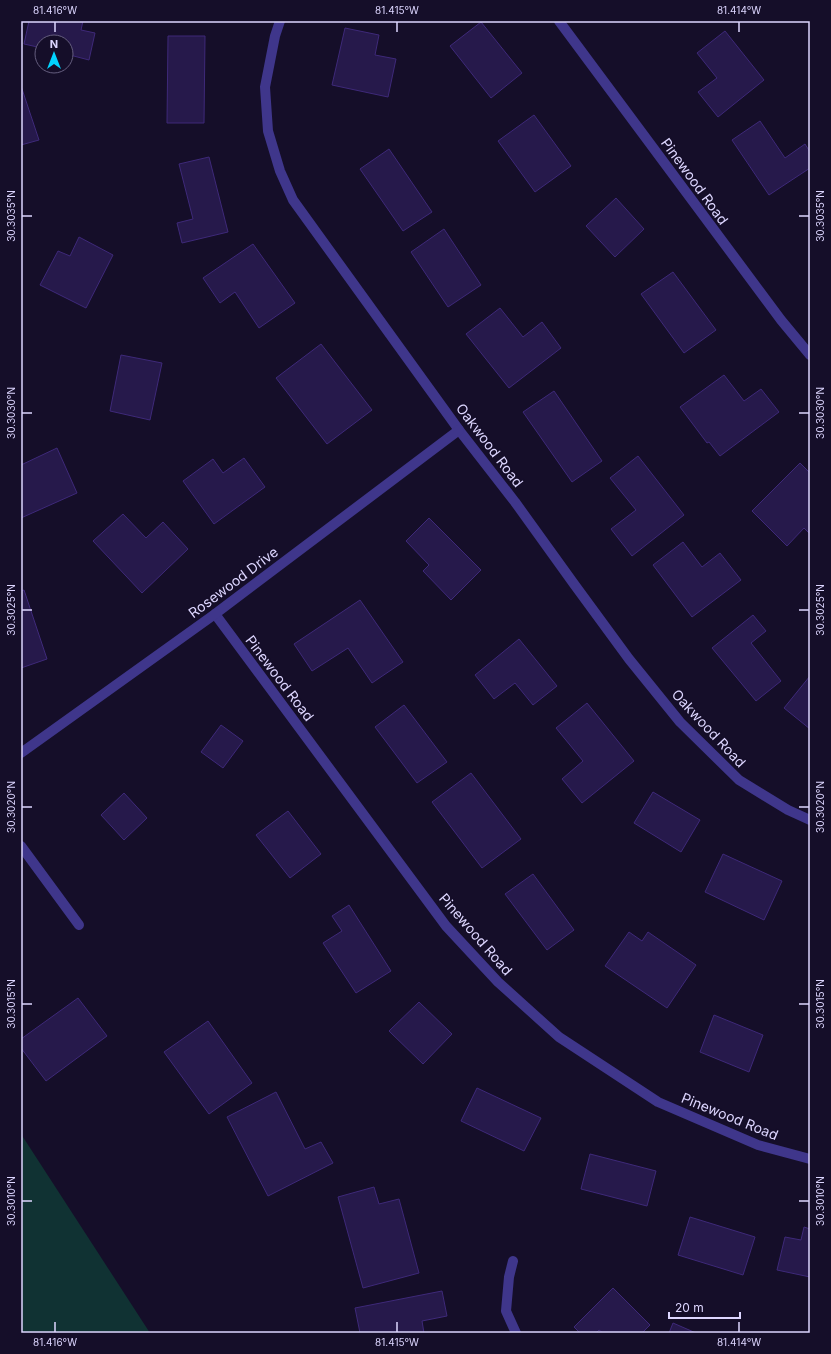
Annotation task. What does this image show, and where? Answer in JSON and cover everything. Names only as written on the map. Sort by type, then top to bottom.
[{"type":"street","name":"Oakwood Road","points":[[280,21],[274,36],[265,87],[268,131],[283,177],[293,200],[629,659],[680,722],[739,780],[788,810],[810,820]]},
{"type":"street","name":"Pinewood Road","points":[[559,21],[780,320],[810,356]]},
{"type":"street","name":"Rosewood Drive","points":[[21,753],[215,614],[460,430]]},
{"type":"street","name":"Pinewood Road","points":[[215,614],[446,926],[498,982],[559,1037],[658,1102],[758,1145],[810,1159]]},
{"type":"street","points":[[21,846],[79,925]]},
{"type":"street","points":[[513,1261],[509,1277],[506,1311],[516,1333]]},
{"type":"green space","points":[[21,1134],[150,1333],[21,1333]]},
{"type":"building","points":[[29,21],[83,21],[81,30],[95,33],[89,60],[74,56],[74,34],[34,34],[34,46],[24,44]]},
{"type":"building","points":[[481,22],[522,73],[491,98],[450,46]]},
{"type":"building","points":[[345,28],[379,35],[375,55],[396,59],[388,97],[332,85]]},
{"type":"building","points":[[725,31],[764,80],[718,117],[698,92],[717,78],[697,53]]},
{"type":"building","points":[[168,36],[205,36],[204,123],[167,123]]},
{"type":"building","points":[[21,86],[39,140],[21,145]]},
{"type":"building","points":[[534,115],[571,166],[535,192],[498,141]]},
{"type":"building","points":[[760,121],[785,158],[805,144],[810,152],[810,168],[769,195],[732,140]]},
{"type":"building","points":[[389,149],[432,212],[403,231],[360,169]]},
{"type":"building","points":[[209,157],[228,232],[182,243],[177,223],[193,219],[179,164]]},
{"type":"building","points":[[616,198],[644,229],[615,257],[586,226]]},
{"type":"building","points":[[444,229],[481,285],[448,307],[411,252]]},
{"type":"building","points":[[79,237],[113,255],[86,308],[40,285],[58,251],[70,256]]},
{"type":"building","points":[[253,244],[295,303],[259,328],[235,292],[220,303],[203,278]]},
{"type":"building","points":[[673,272],[716,330],[684,353],[641,294]]},
{"type":"building","points":[[500,308],[523,337],[542,322],[561,348],[509,388],[466,334]]},
{"type":"building","points":[[321,344],[372,410],[327,444],[276,378]]},
{"type":"building","points":[[121,355],[162,363],[150,420],[110,411]]},
{"type":"building","points":[[724,375],[744,401],[761,389],[779,412],[720,456],[709,442],[707,443],[680,407]]},
{"type":"building","points":[[554,391],[602,461],[572,482],[523,412]]},
{"type":"building","points":[[57,448],[77,493],[21,518],[21,465]]},
{"type":"building","points":[[638,456],[684,515],[632,556],[611,529],[636,510],[610,478]]},
{"type":"building","points":[[244,458],[265,487],[214,524],[183,481],[213,459],[223,473]]},
{"type":"building","points":[[800,463],[810,473],[810,534],[804,528],[787,546],[752,511]]},
{"type":"building","points":[[123,514],[146,538],[163,522],[188,549],[142,593],[93,541]]},
{"type":"building","points":[[429,518],[481,570],[451,600],[423,571],[429,565],[406,541]]},
{"type":"building","points":[[683,542],[702,567],[720,553],[741,580],[692,617],[653,565]]},
{"type":"building","points":[[24,590],[47,659],[21,668],[21,591]]},
{"type":"building","points":[[360,600],[403,662],[372,683],[348,648],[312,671],[294,644]]},
{"type":"building","points":[[753,615],[766,631],[751,643],[781,681],[756,701],[712,648]]},
{"type":"building","points":[[519,639],[557,686],[533,705],[515,683],[494,699],[475,675]]},
{"type":"building","points":[[810,676],[810,729],[784,708]]},
{"type":"building","points":[[587,703],[634,761],[582,803],[562,779],[583,761],[556,728]]},
{"type":"building","points":[[404,705],[447,762],[417,783],[375,727]]},
{"type":"building","points":[[221,725],[243,741],[223,768],[201,752]]},
{"type":"building","points":[[471,773],[521,839],[482,868],[432,802]]},
{"type":"building","points":[[653,792],[700,820],[681,852],[634,823]]},
{"type":"building","points":[[124,793],[147,818],[124,840],[101,815]]},
{"type":"building","points":[[288,811],[321,854],[290,878],[256,835]]},
{"type":"building","points":[[723,854],[782,881],[764,920],[705,892]]},
{"type":"building","points":[[533,874],[574,930],[547,950],[505,894]]},
{"type":"building","points":[[349,905],[391,971],[356,993],[323,943],[342,931],[332,916]]},
{"type":"building","points":[[629,932],[642,941],[648,932],[696,965],[667,1008],[605,966]]},
{"type":"building","points":[[78,998],[107,1036],[46,1081],[21,1048],[21,1039]]},
{"type":"building","points":[[419,1002],[452,1034],[423,1064],[389,1031]]},
{"type":"building","points":[[714,1015],[763,1035],[749,1072],[700,1052]]},
{"type":"building","points":[[208,1021],[252,1083],[209,1114],[164,1052]]},
{"type":"building","points":[[477,1088],[541,1118],[524,1151],[461,1121]]},
{"type":"building","points":[[276,1092],[305,1149],[321,1142],[333,1163],[268,1196],[227,1117]]},
{"type":"building","points":[[590,1154],[656,1171],[647,1206],[581,1189]]},
{"type":"building","points":[[374,1187],[379,1204],[399,1199],[419,1273],[363,1288],[338,1197]]},
{"type":"building","points":[[690,1217],[755,1237],[743,1275],[678,1255]]},
{"type":"building","points":[[804,1227],[810,1229],[810,1277],[777,1270],[785,1237],[801,1240]]},
{"type":"building","points":[[613,1288],[650,1325],[642,1333],[603,1333],[599,1330],[596,1333],[580,1333],[574,1327]]},
{"type":"building","points":[[442,1291],[447,1316],[422,1321],[424,1333],[360,1333],[355,1308]]},
{"type":"building","points":[[673,1323],[696,1333],[669,1333]]}]
